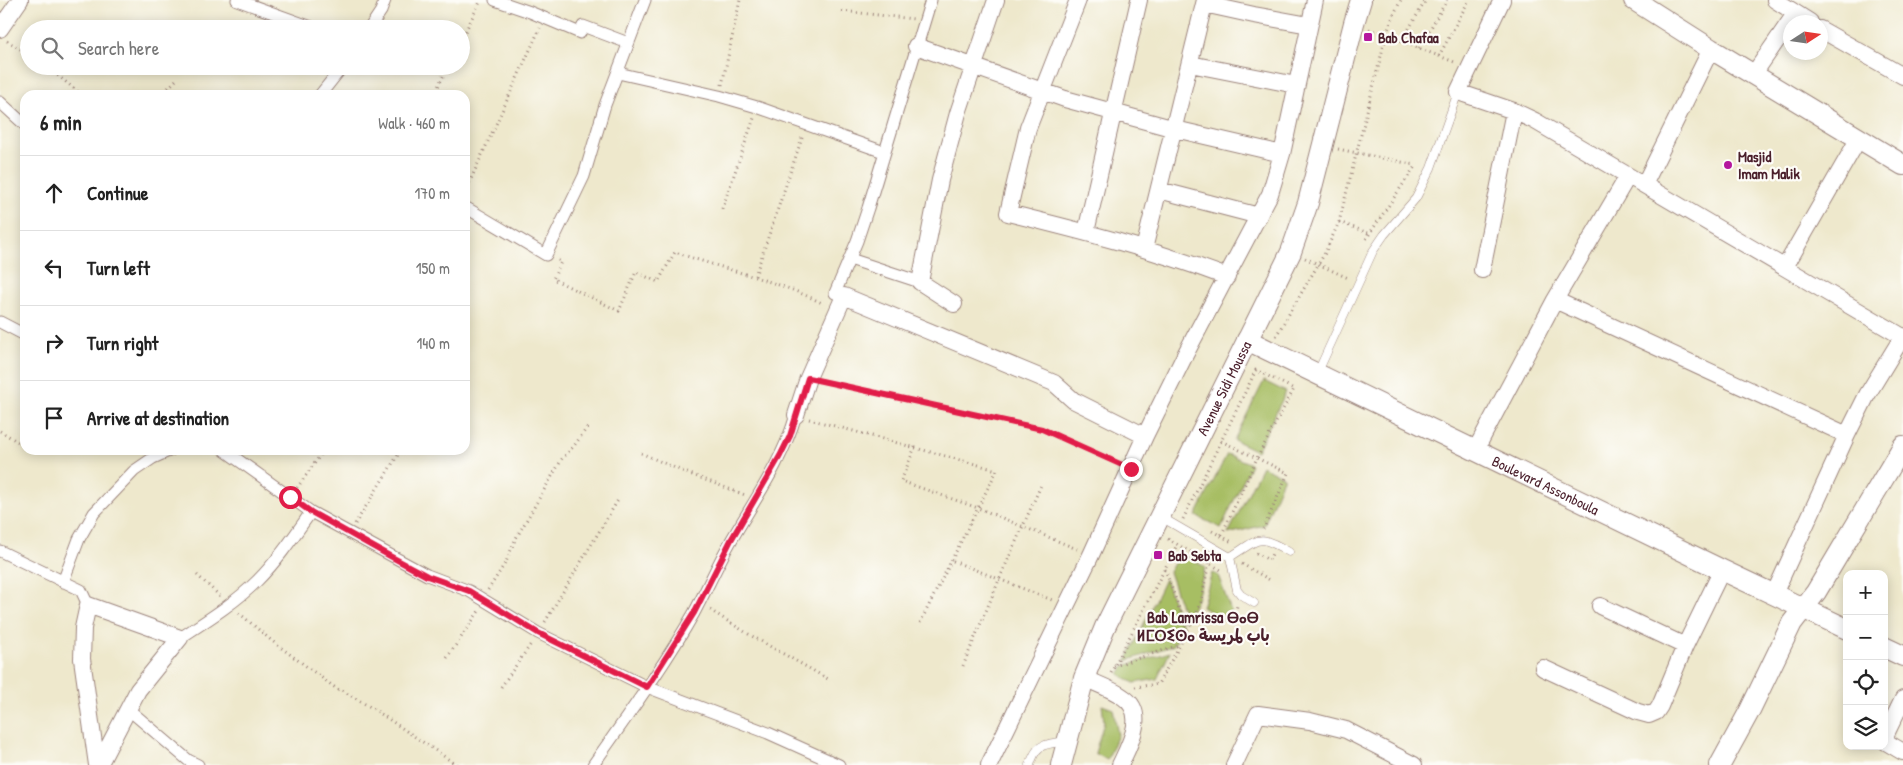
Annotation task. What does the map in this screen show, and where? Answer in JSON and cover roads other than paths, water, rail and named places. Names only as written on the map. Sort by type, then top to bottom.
[{"type":"street","points":[[0,29],[20,0]]},
{"type":"street","points":[[237,0],[292,20]]},
{"type":"street","points":[[374,20],[386,0]]},
{"type":"street","points":[[495,0],[580,33],[583,26],[628,43]]},
{"type":"street","points":[[470,210],[546,254],[584,176],[605,105],[644,0]]},
{"type":"street","points":[[931,0],[868,208],[850,259],[835,293],[840,303],[1054,383],[1072,400],[1145,436]]},
{"type":"street","points":[[920,282],[940,180],[958,113],[996,0]]},
{"type":"street","points":[[1078,0],[1042,90],[1024,144],[1008,213],[1175,257],[1227,277]]},
{"type":"street","points":[[1086,232],[1112,111],[1139,0]]},
{"type":"street","points":[[989,765],[1092,555],[1145,436],[1270,194],[1282,154],[1314,0]]},
{"type":"street","name":"Avenue Sidi Moussa","points":[[1061,765],[1084,678],[1105,627],[1291,252],[1308,203],[1361,0]]},
{"type":"street","points":[[1502,0],[1458,92],[1514,111],[1535,121],[1903,336],[1847,435],[1774,594]]},
{"type":"street","points":[[1634,0],[1753,75],[1903,165]]},
{"type":"street","points":[[1753,75],[1795,14],[1775,0]]},
{"type":"street","points":[[1144,249],[1205,2],[1254,16],[1309,25]]},
{"type":"street","points":[[1828,34],[1903,76]]},
{"type":"street","points":[[916,46],[1072,101],[1174,129],[1282,154]]},
{"type":"street","points":[[1644,184],[1712,49]]},
{"type":"street","points":[[1190,64],[1296,86]]},
{"type":"street","points":[[618,73],[758,107],[884,152]]},
{"type":"street","points":[[324,90],[336,75]]},
{"type":"street","points":[[0,102],[20,120]]},
{"type":"street","points":[[1482,270],[1514,111]]},
{"type":"street","points":[[1785,267],[1859,138]]},
{"type":"street","points":[[1475,451],[1555,300],[1628,176]]},
{"type":"street","points":[[1159,190],[1259,216]]},
{"type":"street","points":[[850,259],[920,282],[954,304]]},
{"type":"street","points":[[1555,300],[1847,435]]},
{"type":"street","points":[[593,765],[647,687],[699,604],[731,540],[756,500],[790,436],[808,378],[840,303]]},
{"type":"street","points":[[0,322],[20,332]]},
{"type":"street","name":"Boulevard Assonboula","points":[[1247,340],[1843,627]]},
{"type":"street","points":[[1720,765],[1749,712],[1792,623],[1816,592],[1903,446]]},
{"type":"street","points":[[63,582],[79,539],[94,513],[134,471],[160,455]]},
{"type":"street","points":[[231,455],[311,512],[427,576],[469,591],[538,633],[647,687],[768,733],[839,765]]},
{"type":"street","points":[[98,765],[138,690],[180,638],[257,582],[285,550],[311,512]]},
{"type":"street","points":[[0,552],[81,590],[88,606],[83,628],[82,658],[98,765]]},
{"type":"street","points":[[1543,668],[1638,712],[1649,715],[1656,712],[1685,646],[1722,570]]},
{"type":"street","points":[[88,606],[180,638]]},
{"type":"street","points":[[1600,606],[1685,646]]},
{"type":"street","points":[[1888,649],[1903,656]]},
{"type":"street","points":[[1084,678],[1124,697],[1131,704],[1135,713],[1136,726],[1132,740],[1120,765]]},
{"type":"street","points":[[1903,699],[1886,734],[1886,742],[1903,752]]},
{"type":"street","points":[[128,709],[188,760],[198,765]]},
{"type":"street","points":[[1234,765],[1258,714],[1310,721],[1346,730],[1414,765]]},
{"type":"lane","points":[[1317,374],[1373,251],[1384,234],[1416,198],[1431,168],[1458,92]]},
{"type":"lane","points":[[1156,523],[1179,528],[1230,557],[1237,590],[1241,595],[1254,603]]},
{"type":"lane","points":[[1230,557],[1263,539],[1270,540],[1289,552]]},
{"type":"lane","points":[[1030,765],[1037,749],[1045,745],[1068,741]]},
{"type":"place","name":"Bab Chafaa","points":[[1368,37]]},
{"type":"place","name":"Masjid Imam Malik","points":[[1728,165]]},
{"type":"place","name":"Bab Sebta","points":[[1158,555]]},
{"type":"district","name":"Bab Lamrissa ⴱⴰⴱ ⵍⵎⵔⵉⵙⴰ باب لمريسة","points":[[1203,626]]}]
